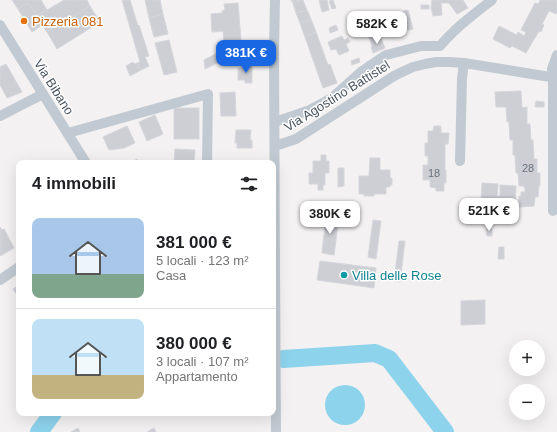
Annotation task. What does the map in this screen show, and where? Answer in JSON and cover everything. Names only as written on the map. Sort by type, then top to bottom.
[{"type":"street","points":[[275,0],[275,160]]},
{"type":"street","points":[[436,62],[436,52],[445,40],[492,0]]},
{"type":"street","name":"Via Bibano","points":[[0,25],[84,160]]},
{"type":"street","points":[[275,122],[310,110],[332,98],[361,72],[386,55],[421,46],[440,46]]},
{"type":"street","points":[[553,211],[555,78],[552,69],[557,55]]},
{"type":"street","name":"Via Agostino Battistel","points":[[275,145],[296,139],[394,76],[413,67],[425,64],[436,62],[464,63],[555,78]]},
{"type":"street","points":[[460,160],[462,78],[464,63]]},
{"type":"street","points":[[0,116],[44,94]]},
{"type":"street","points":[[68,134],[208,94],[207,160]]},
{"type":"street","points":[[0,280],[16,269]]},
{"type":"street","points":[[276,416],[276,432]]},
{"type":"water","points":[[345,385],[353,387],[359,391],[363,397],[365,405],[363,413],[359,419],[353,423],[345,425],[337,423],[331,419],[327,413],[325,405],[327,397],[331,391],[337,387]]},
{"type":"building","points":[[12,0],[41,0],[47,10],[37,16],[28,3],[18,9]]},
{"type":"building","points":[[64,0],[87,0],[90,6],[47,32],[42,25],[32,32],[18,9],[28,3],[37,16]]},
{"type":"building","points":[[122,0],[130,0],[149,56],[145,57],[149,66],[141,70],[137,63],[140,62]]},
{"type":"building","points":[[145,0],[160,0],[163,14],[149,18]]},
{"type":"building","points":[[291,0],[302,0],[293,3]]},
{"type":"building","points":[[303,0],[307,10],[296,13],[293,3]]},
{"type":"building","points":[[319,0],[327,0],[329,10],[322,12]]},
{"type":"building","points":[[333,0],[336,8],[332,9],[329,1]]},
{"type":"building","points":[[432,0],[463,0],[468,8],[457,14],[449,3],[441,3],[442,15],[433,16],[431,7]]},
{"type":"building","points":[[540,0],[557,0],[557,12],[556,14],[549,11],[542,24],[544,25],[541,32],[539,31],[526,53],[512,46],[510,48],[493,39],[499,26],[517,35],[518,32],[524,36],[526,32],[521,30],[535,3],[538,4]]},
{"type":"building","points":[[238,3],[241,40],[224,42],[223,31],[212,32],[211,14],[222,13],[222,11],[225,10],[224,4]]},
{"type":"building","points":[[421,5],[429,5],[429,9],[421,9]]},
{"type":"building","points":[[90,6],[100,22],[57,49],[47,32]]},
{"type":"building","points":[[307,10],[311,19],[300,23],[296,13]]},
{"type":"building","points":[[408,10],[413,29],[397,33],[392,14]]},
{"type":"building","points":[[163,14],[168,34],[154,37],[149,18]]},
{"type":"building","points":[[311,19],[316,32],[305,37],[300,23]]},
{"type":"building","points":[[336,25],[338,30],[330,33],[329,28]]},
{"type":"building","points":[[378,31],[380,36],[370,40],[368,36]]},
{"type":"building","points":[[316,32],[328,65],[330,64],[337,83],[323,88],[305,37]]},
{"type":"building","points":[[342,36],[344,40],[348,38],[350,42],[346,44],[349,51],[339,55],[336,49],[331,50],[328,42]]},
{"type":"building","points":[[380,36],[385,48],[373,53],[370,40]]},
{"type":"building","points":[[169,40],[177,72],[164,75],[155,43]]},
{"type":"building","points":[[225,49],[229,57],[205,69],[204,60]]},
{"type":"building","points":[[359,58],[360,62],[352,65],[351,61]]},
{"type":"building","points":[[133,62],[134,64],[137,63],[141,70],[130,76],[126,66]]},
{"type":"building","points":[[6,64],[22,92],[7,98],[0,85],[0,67]]},
{"type":"building","points":[[243,65],[252,65],[252,83],[245,83],[245,80],[238,80],[238,68],[243,68]]},
{"type":"building","points":[[521,91],[522,108],[527,107],[527,124],[530,124],[534,159],[537,159],[537,173],[540,173],[540,186],[538,197],[535,197],[534,206],[519,207],[519,196],[521,196],[521,192],[525,192],[525,188],[524,186],[519,186],[518,173],[516,173],[515,155],[513,155],[513,140],[510,140],[506,107],[496,107],[495,92]]},
{"type":"building","points":[[235,92],[236,116],[221,116],[220,93]]},
{"type":"building","points":[[536,101],[544,102],[544,107],[535,107]]},
{"type":"building","points":[[174,108],[199,108],[199,139],[174,139]]},
{"type":"building","points":[[155,115],[163,134],[147,141],[139,122]]},
{"type":"building","points":[[127,126],[135,143],[124,148],[109,150],[103,137]]},
{"type":"building","points":[[434,126],[441,126],[441,133],[449,133],[448,144],[445,144],[446,183],[444,183],[444,191],[436,191],[436,188],[430,187],[430,180],[423,180],[423,165],[428,165],[428,156],[425,156],[425,143],[428,143],[428,131],[433,131]]},
{"type":"building","points":[[236,130],[251,130],[250,140],[252,140],[252,148],[237,148],[237,143],[235,143]]},
{"type":"building","points":[[175,149],[195,150],[194,160],[174,160]]},
{"type":"building","points":[[321,155],[326,155],[326,161],[329,161],[329,173],[325,173],[325,185],[323,185],[323,190],[318,190],[318,184],[309,184],[309,173],[313,173],[313,161],[321,161]]},
{"type":"building","points":[[370,158],[380,158],[380,170],[390,170],[392,185],[390,185],[390,187],[386,187],[386,194],[364,196],[364,194],[359,194],[359,176],[369,176]]},
{"type":"building","points":[[338,168],[344,168],[344,186],[338,187]]},
{"type":"building","points":[[482,183],[498,184],[497,196],[500,196],[500,185],[516,186],[515,206],[481,204]]},
{"type":"building","points":[[326,215],[339,217],[334,255],[322,253]]},
{"type":"building","points":[[373,220],[381,221],[376,259],[368,257]]},
{"type":"building","points":[[0,227],[2,230],[4,229],[14,248],[0,256]]},
{"type":"building","points":[[486,229],[492,229],[492,236],[487,236]]},
{"type":"building","points":[[399,241],[405,241],[400,282],[394,281]]},
{"type":"building","points":[[499,247],[504,247],[504,259],[498,259]]},
{"type":"building","points":[[320,261],[376,268],[374,288],[317,280]]},
{"type":"building","points":[[485,300],[485,324],[461,325],[461,301]]},
{"type":"building","points":[[78,428],[80,432],[71,432]]},
{"type":"building","points":[[154,428],[156,432],[147,432]]},
{"type":"waterway","points":[[283,359],[375,353],[389,359],[445,432]]},
{"type":"waterway","points":[[39,432],[51,416]]},
{"type":"place","name":"Pizzeria 081","points":[[24,21]]},
{"type":"place","name":"Villa delle Rose","points":[[344,275]]}]
